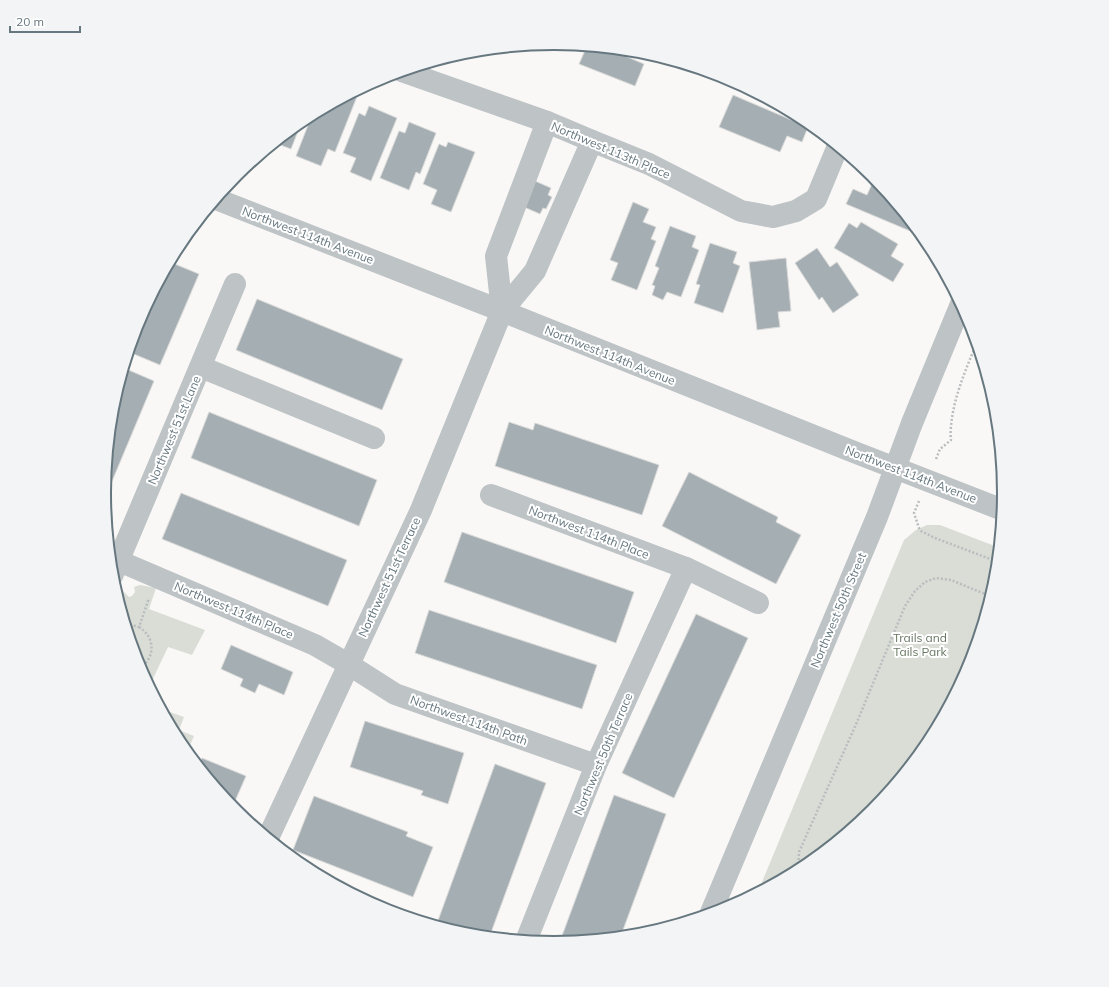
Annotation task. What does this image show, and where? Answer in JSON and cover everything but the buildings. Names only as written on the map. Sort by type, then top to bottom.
[{"type":"street","name":"Northwest 113th Place","points":[[411,74],[547,122],[649,164],[741,211],[773,216],[796,210],[816,199],[836,151]]},
{"type":"street","name":"Northwest 51st Terrace","points":[[502,312],[496,256],[547,122]]},
{"type":"street","name":"Northwest 51st Terrace","points":[[270,833],[421,510],[502,312],[535,271],[592,141]]},
{"type":"street","name":"Northwest 114th Avenue","points":[[221,201],[998,508]]},
{"type":"street","name":"Northwest 51st Lane","points":[[117,563],[235,284]]},
{"type":"street","name":"Northwest 50th Street","points":[[713,907],[877,516],[912,423],[958,311]]},
{"type":"street","points":[[200,367],[374,438]]},
{"type":"street","name":"Northwest 114th Place","points":[[491,495],[686,568],[758,603]]},
{"type":"street","name":"Northwest 50th Terrace","points":[[528,936],[596,765],[686,568]]},
{"type":"street","name":"Northwest 114th Place","points":[[118,569],[157,577],[315,645],[348,664]]},
{"type":"street","name":"Northwest 114th Path","points":[[348,664],[395,694],[596,765]]},
{"type":"path","points":[[940,448],[950,440],[953,414],[961,380],[974,350]]},
{"type":"path","points":[[914,513],[919,528],[926,534],[992,560]]},
{"type":"path","points":[[139,627],[157,577]]},
{"type":"path","points":[[798,864],[799,852],[857,722],[905,606],[914,590],[925,582],[936,578],[951,580],[986,594]]},
{"type":"path","points":[[131,625],[139,627],[144,631],[151,641],[152,652],[146,664]]},
{"type":"green space","name":"Trails and Tails Park","points":[[927,525],[940,525],[995,546],[983,608],[964,663],[939,715],[923,740],[888,786],[847,827],[801,862],[760,886],[904,540],[916,530]]},
{"type":"green space","points":[[140,585],[156,588],[149,609],[205,630],[192,655],[168,647],[152,680],[135,636],[122,591],[129,597],[132,596],[135,592],[134,587]]},
{"type":"green space","points":[[168,711],[184,717],[179,729]]},
{"type":"green space","points":[[180,730],[194,736],[190,745]]}]
